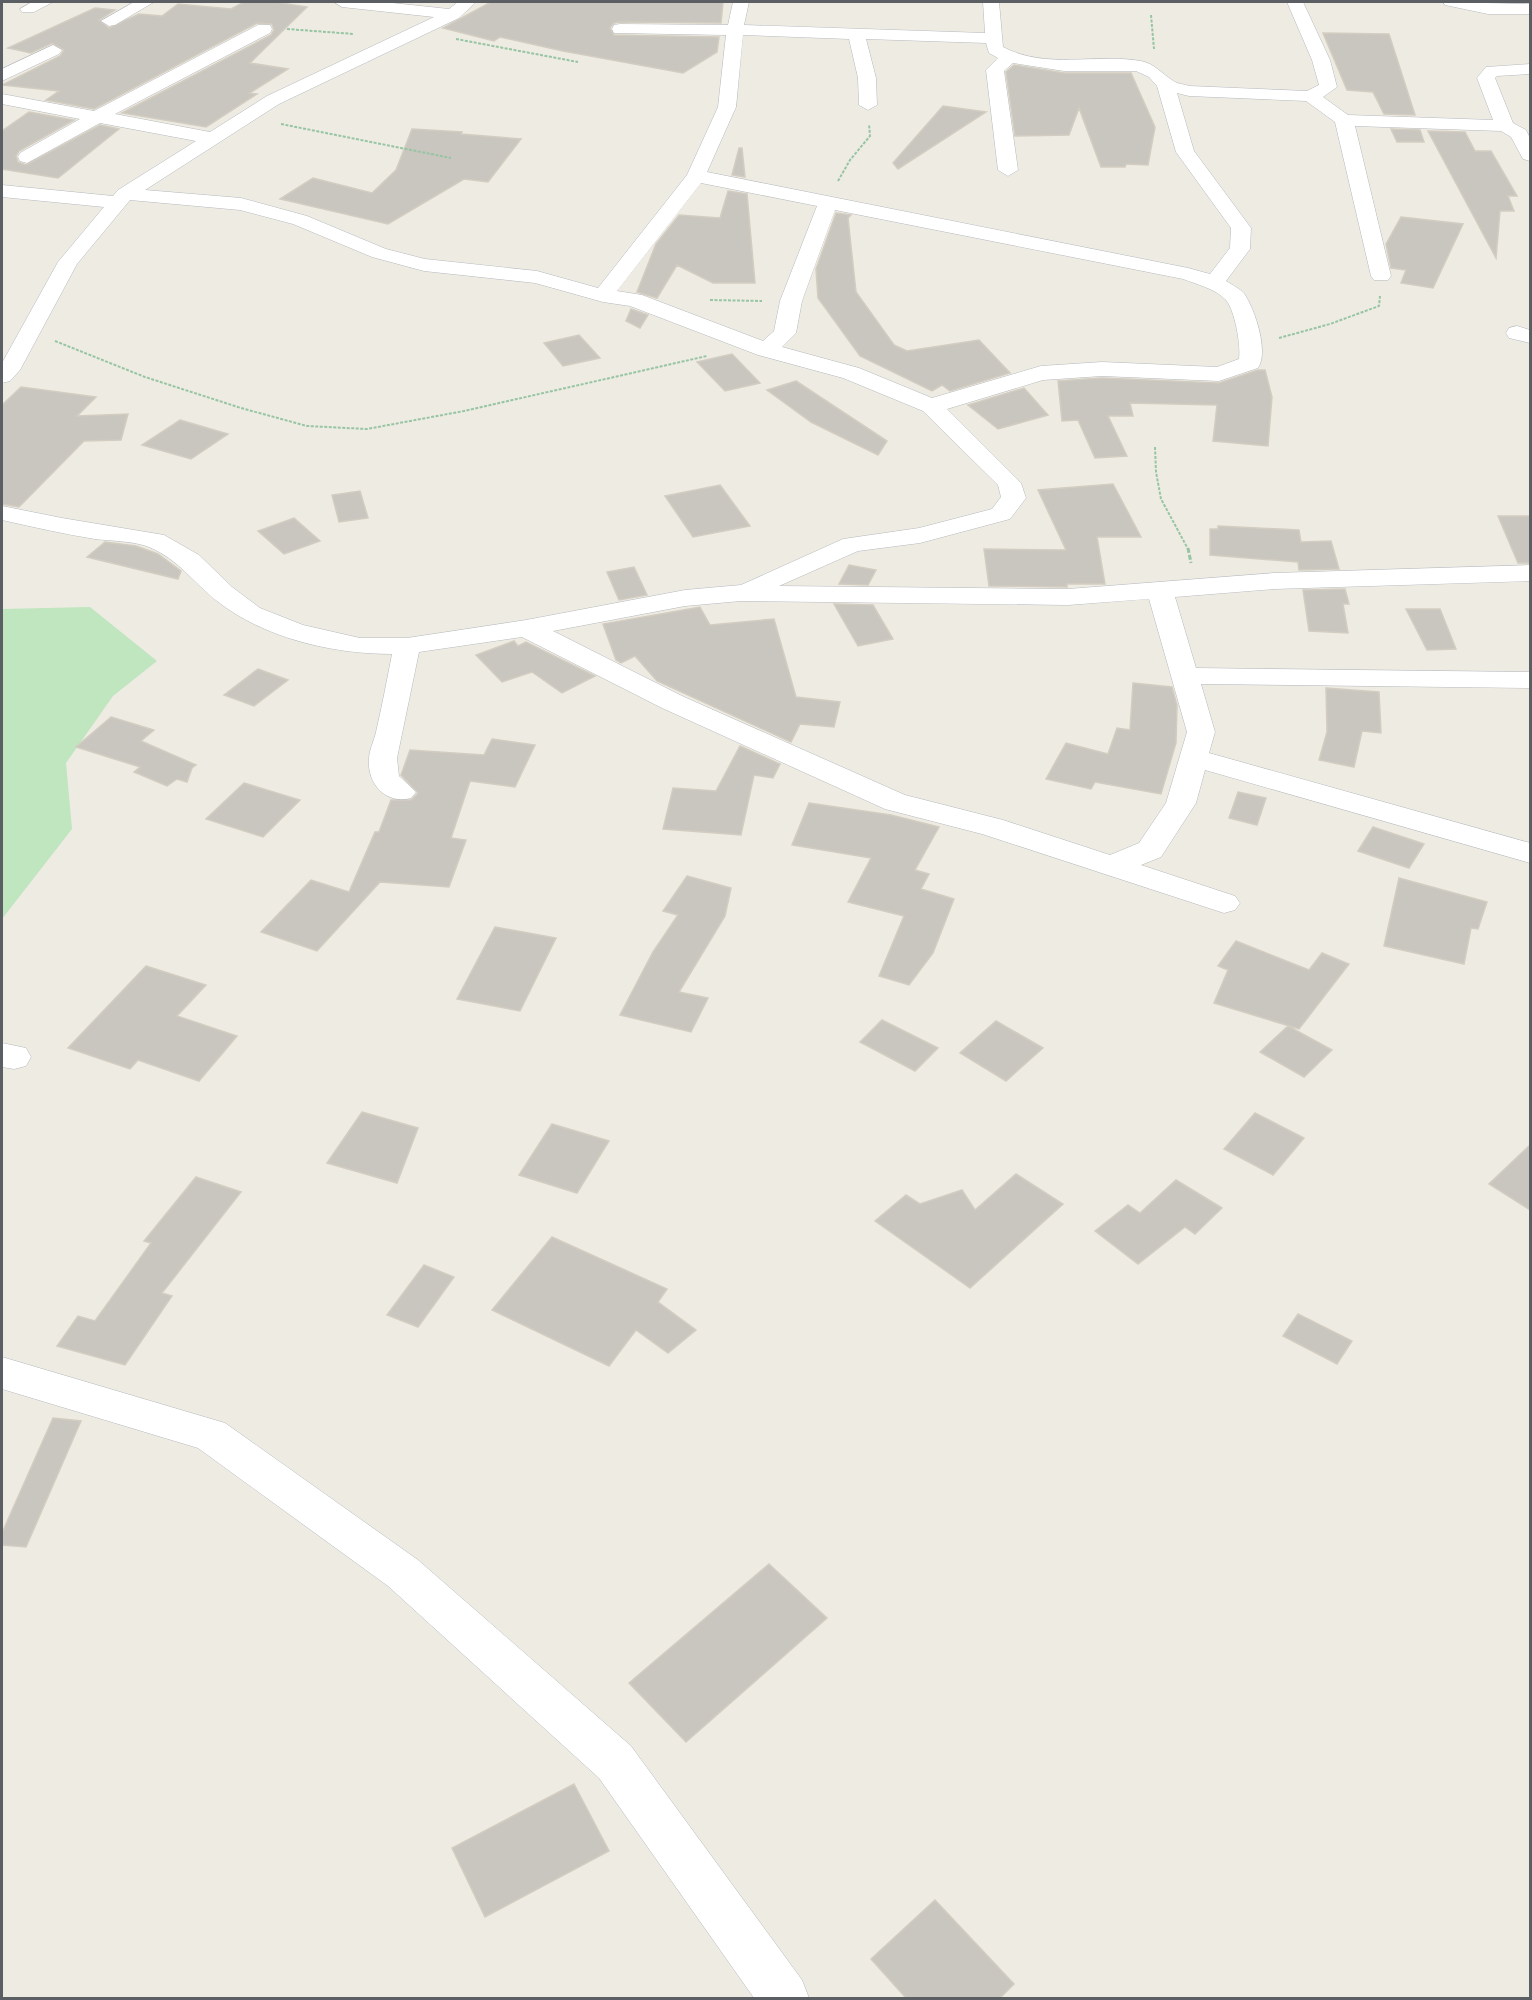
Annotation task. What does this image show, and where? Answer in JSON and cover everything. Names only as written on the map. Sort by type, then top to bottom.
[{"type":"street","points":[[28,9],[45,2]]},
{"type":"street","points":[[109,21],[146,2]]},
{"type":"street","points":[[342,2],[453,14]]},
{"type":"street","points":[[2,376],[12,365],[68,262],[122,198],[273,100],[453,14],[468,2]]},
{"type":"street","points":[[603,296],[696,176],[727,107],[735,30],[741,2]]},
{"type":"street","points":[[991,2],[995,49],[1007,58],[1030,63],[1139,66],[1155,73],[1166,85],[1172,114],[1185,152],[1240,228],[1240,249],[1214,284]]},
{"type":"street","points":[[1295,2],[1321,60],[1328,87],[1310,96]]},
{"type":"street","points":[[1451,2],[1488,9],[1530,9]]},
{"type":"street","points":[[27,157],[96,117],[264,29]]},
{"type":"street","points":[[620,29],[993,38]]},
{"type":"street","points":[[857,35],[867,78],[868,105]]},
{"type":"street","points":[[2,76],[53,50]]},
{"type":"street","points":[[1007,58],[995,70],[1008,170]]},
{"type":"street","points":[[1505,126],[1486,78],[1492,71],[1530,69]]},
{"type":"street","points":[[1166,85],[1190,91],[1310,96],[1344,120],[1381,276]]},
{"type":"street","points":[[2,99],[212,138]]},
{"type":"street","points":[[1344,120],[1505,126],[1519,134],[1530,154]]},
{"type":"street","points":[[696,176],[1188,274],[1214,284],[1236,297],[1252,344],[1250,363],[1219,374],[1102,369],[1041,373],[931,406]]},
{"type":"street","points":[[2,190],[241,204],[300,220],[379,253],[424,265],[537,277],[603,296],[634,300],[766,350],[851,373],[931,406],[1009,483],[1014,498],[1001,514],[920,535],[852,544],[741,593]]},
{"type":"street","points":[[766,350],[785,333],[791,301],[828,202]]},
{"type":"street","points":[[2,513],[62,526],[155,540],[190,560],[223,593],[251,614],[295,631],[360,646],[407,646],[526,628],[685,598],[741,593],[1068,597],[1274,581],[1530,573]]},
{"type":"street","points":[[1112,866],[1150,850],[1181,803],[1201,732],[1187,676],[1170,589]]},
{"type":"street","points":[[526,628],[672,702],[895,802],[992,827],[1224,903]]},
{"type":"street","points":[[401,792],[384,779],[382,758],[390,734],[407,646]]},
{"type":"street","points":[[1187,676],[1530,680]]},
{"type":"street","points":[[1194,758],[1530,853]]},
{"type":"street","points":[[2,1373],[212,1435],[403,1573],[615,1762],[784,1998]]},
{"type":"path","points":[[264,29],[315,29],[408,36],[578,62]]},
{"type":"path","points":[[828,202],[850,160],[870,136],[868,105]]},
{"type":"path","points":[[245,118],[451,158]]},
{"type":"path","points":[[1252,344],[1318,329],[1379,306],[1381,276]]},
{"type":"path","points":[[29,333],[83,350],[145,377],[241,408],[307,426],[367,429],[464,411],[717,353],[746,343]]},
{"type":"path","points":[[1155,447],[1153,464],[1166,512],[1185,537],[1191,563],[1170,589]]},
{"type":"green space","points":[[90,607],[157,661],[113,696],[66,763],[72,829],[2,919],[2,609]]},
{"type":"building","points":[[244,2],[275,2],[307,7],[250,63],[288,69],[250,93],[257,94],[206,127],[122,113],[271,35],[274,30],[272,24],[257,23],[94,109],[46,100],[59,91],[2,85],[60,56],[64,50],[52,43],[31,53],[8,48],[95,8],[115,10],[99,20],[109,28],[139,14],[162,16],[178,4],[231,9]]},
{"type":"building","points":[[491,2],[723,2],[721,23],[620,22],[614,23],[610,28],[614,35],[719,37],[717,52],[683,73],[500,37],[494,41],[443,28]]},
{"type":"building","points":[[1323,33],[1389,34],[1415,115],[1384,114],[1373,92],[1347,90]]},
{"type":"building","points":[[1014,65],[1064,73],[1131,73],[1155,127],[1148,165],[1126,164],[1125,167],[1101,167],[1079,108],[1069,135],[1015,136],[1006,72]]},
{"type":"building","points":[[943,106],[986,112],[898,169],[893,163]]},
{"type":"building","points":[[29,112],[74,120],[19,151],[16,156],[18,162],[26,165],[100,125],[119,129],[58,178],[2,169],[2,131]]},
{"type":"building","points":[[412,129],[521,139],[488,182],[464,179],[388,224],[280,199],[313,178],[372,193],[396,170]]},
{"type":"building","points":[[1391,129],[1420,130],[1424,142],[1397,142]]},
{"type":"building","points":[[1428,131],[1465,132],[1475,151],[1491,151],[1517,196],[1508,196],[1514,211],[1500,211],[1496,258]]},
{"type":"building","points":[[739,148],[742,148],[745,177],[732,175]]},
{"type":"building","points":[[728,191],[747,194],[755,283],[713,283],[677,265],[657,298],[637,292],[656,244],[679,215],[720,218]]},
{"type":"building","points":[[836,213],[851,215],[848,218],[856,292],[894,345],[907,351],[979,340],[1010,373],[950,391],[942,385],[932,391],[860,356],[818,298],[816,269]]},
{"type":"building","points":[[1401,217],[1463,224],[1433,288],[1401,283],[1406,270],[1391,268],[1386,244]]},
{"type":"building","points":[[631,309],[648,315],[640,328],[626,321]]},
{"type":"building","points":[[579,335],[600,358],[563,366],[544,343]]},
{"type":"building","points":[[732,354],[760,383],[725,391],[697,362]]},
{"type":"building","points":[[1258,370],[1265,370],[1272,397],[1268,446],[1213,441],[1217,405],[1130,403],[1133,416],[1108,416],[1127,456],[1095,458],[1078,420],[1062,421],[1058,381],[1102,378],[1219,383]]},
{"type":"building","points":[[796,381],[887,441],[878,455],[811,422],[767,390]]},
{"type":"building","points":[[21,387],[96,397],[77,416],[128,414],[121,440],[84,441],[19,507],[2,504],[2,405]]},
{"type":"building","points":[[1024,388],[1048,415],[998,429],[968,405]]},
{"type":"building","points":[[180,420],[228,434],[191,459],[142,445]]},
{"type":"building","points":[[1113,484],[1141,537],[1097,537],[1105,584],[1067,584],[1067,587],[989,586],[984,549],[1066,550],[1038,490]]},
{"type":"building","points":[[720,485],[750,526],[693,537],[665,496]]},
{"type":"building","points":[[360,491],[368,518],[339,522],[332,495]]},
{"type":"building","points":[[1498,516],[1530,516],[1530,563],[1518,563]]},
{"type":"building","points":[[294,518],[320,541],[284,554],[258,531]]},
{"type":"building","points":[[1218,526],[1299,530],[1301,542],[1331,541],[1339,569],[1299,570],[1298,562],[1210,555],[1210,529],[1218,529]]},
{"type":"building","points":[[105,542],[136,546],[158,554],[181,571],[178,579],[87,557]]},
{"type":"building","points":[[849,565],[876,570],[868,585],[839,584]]},
{"type":"building","points":[[634,567],[647,595],[619,600],[607,572]]},
{"type":"building","points":[[1345,589],[1349,604],[1343,604],[1348,633],[1309,631],[1303,590]]},
{"type":"building","points":[[834,604],[873,605],[893,639],[858,646]]},
{"type":"building","points":[[700,607],[710,625],[774,619],[796,697],[840,702],[834,727],[800,724],[791,742],[657,681],[635,656],[621,663],[616,660],[603,624]]},
{"type":"building","points":[[1406,609],[1440,609],[1456,649],[1427,650]]},
{"type":"building","points":[[514,641],[518,646],[526,642],[595,676],[562,693],[532,672],[502,682],[476,655]]},
{"type":"building","points":[[258,669],[288,680],[254,706],[224,695]]},
{"type":"building","points":[[1133,683],[1172,687],[1177,705],[1176,743],[1161,794],[1095,782],[1091,789],[1046,779],[1066,743],[1108,754],[1117,728],[1130,730]]},
{"type":"building","points":[[1326,688],[1379,692],[1381,733],[1362,731],[1354,767],[1319,760],[1327,732]]},
{"type":"building","points":[[111,717],[154,730],[141,741],[196,765],[192,768],[187,782],[177,779],[167,786],[134,772],[140,767],[76,747]]},
{"type":"building","points":[[492,739],[535,745],[515,787],[470,781],[451,838],[466,840],[449,887],[380,882],[317,951],[261,932],[311,880],[349,892],[375,832],[379,832],[391,800],[411,800],[418,793],[401,775],[410,750],[484,755]]},
{"type":"building","points":[[740,746],[780,764],[773,778],[754,775],[741,835],[663,829],[673,788],[716,791]]},
{"type":"building","points":[[244,783],[300,800],[263,837],[206,819]]},
{"type":"building","points":[[1238,792],[1266,798],[1257,825],[1229,818]]},
{"type":"building","points":[[809,803],[891,815],[939,827],[915,870],[929,874],[921,889],[954,899],[933,953],[909,985],[879,976],[904,916],[848,902],[871,858],[792,845]]},
{"type":"building","points":[[1373,827],[1424,844],[1409,868],[1358,851]]},
{"type":"building","points":[[687,876],[731,888],[725,916],[679,992],[708,998],[691,1032],[620,1015],[653,952],[678,915],[663,911]]},
{"type":"building","points":[[1399,878],[1487,902],[1478,929],[1471,928],[1464,964],[1384,946]]},
{"type":"building","points":[[495,927],[556,938],[520,1011],[457,999]]},
{"type":"building","points":[[1236,941],[1309,970],[1322,953],[1349,964],[1299,1029],[1214,1003],[1228,970],[1218,966]]},
{"type":"building","points":[[146,966],[206,985],[177,1016],[237,1036],[199,1081],[138,1060],[130,1069],[68,1048]]},
{"type":"building","points":[[882,1020],[938,1048],[915,1071],[860,1042]]},
{"type":"building","points":[[996,1021],[1043,1048],[1006,1081],[960,1053]]},
{"type":"building","points":[[1288,1026],[1332,1050],[1304,1077],[1260,1052]]},
{"type":"building","points":[[362,1112],[418,1128],[397,1183],[327,1163]]},
{"type":"building","points":[[1255,1113],[1304,1138],[1273,1175],[1224,1149]]},
{"type":"building","points":[[552,1124],[609,1141],[577,1193],[519,1175]]},
{"type":"building","points":[[1530,1145],[1530,1210],[1489,1184]]},
{"type":"building","points":[[1016,1174],[1063,1204],[970,1288],[875,1221],[906,1195],[920,1204],[962,1190],[975,1210]]},
{"type":"building","points":[[196,1177],[241,1192],[162,1293],[172,1296],[125,1365],[57,1346],[78,1316],[95,1321],[151,1243],[144,1241]]},
{"type":"building","points":[[1176,1180],[1222,1208],[1195,1234],[1185,1227],[1138,1264],[1095,1231],[1128,1205],[1140,1213]]},
{"type":"building","points":[[552,1237],[667,1289],[658,1302],[696,1330],[668,1353],[636,1330],[609,1366],[492,1310]]},
{"type":"building","points":[[424,1265],[454,1277],[418,1327],[387,1315]]},
{"type":"building","points":[[1298,1314],[1352,1341],[1337,1364],[1283,1336]]},
{"type":"building","points":[[53,1418],[81,1421],[26,1547],[2,1545],[2,1533]]},
{"type":"building","points":[[769,1564],[827,1618],[686,1742],[629,1683]]},
{"type":"building","points":[[574,1784],[609,1851],[485,1917],[452,1848]]},
{"type":"building","points":[[935,1900],[1014,1984],[1000,1998],[906,1998],[871,1959]]}]
